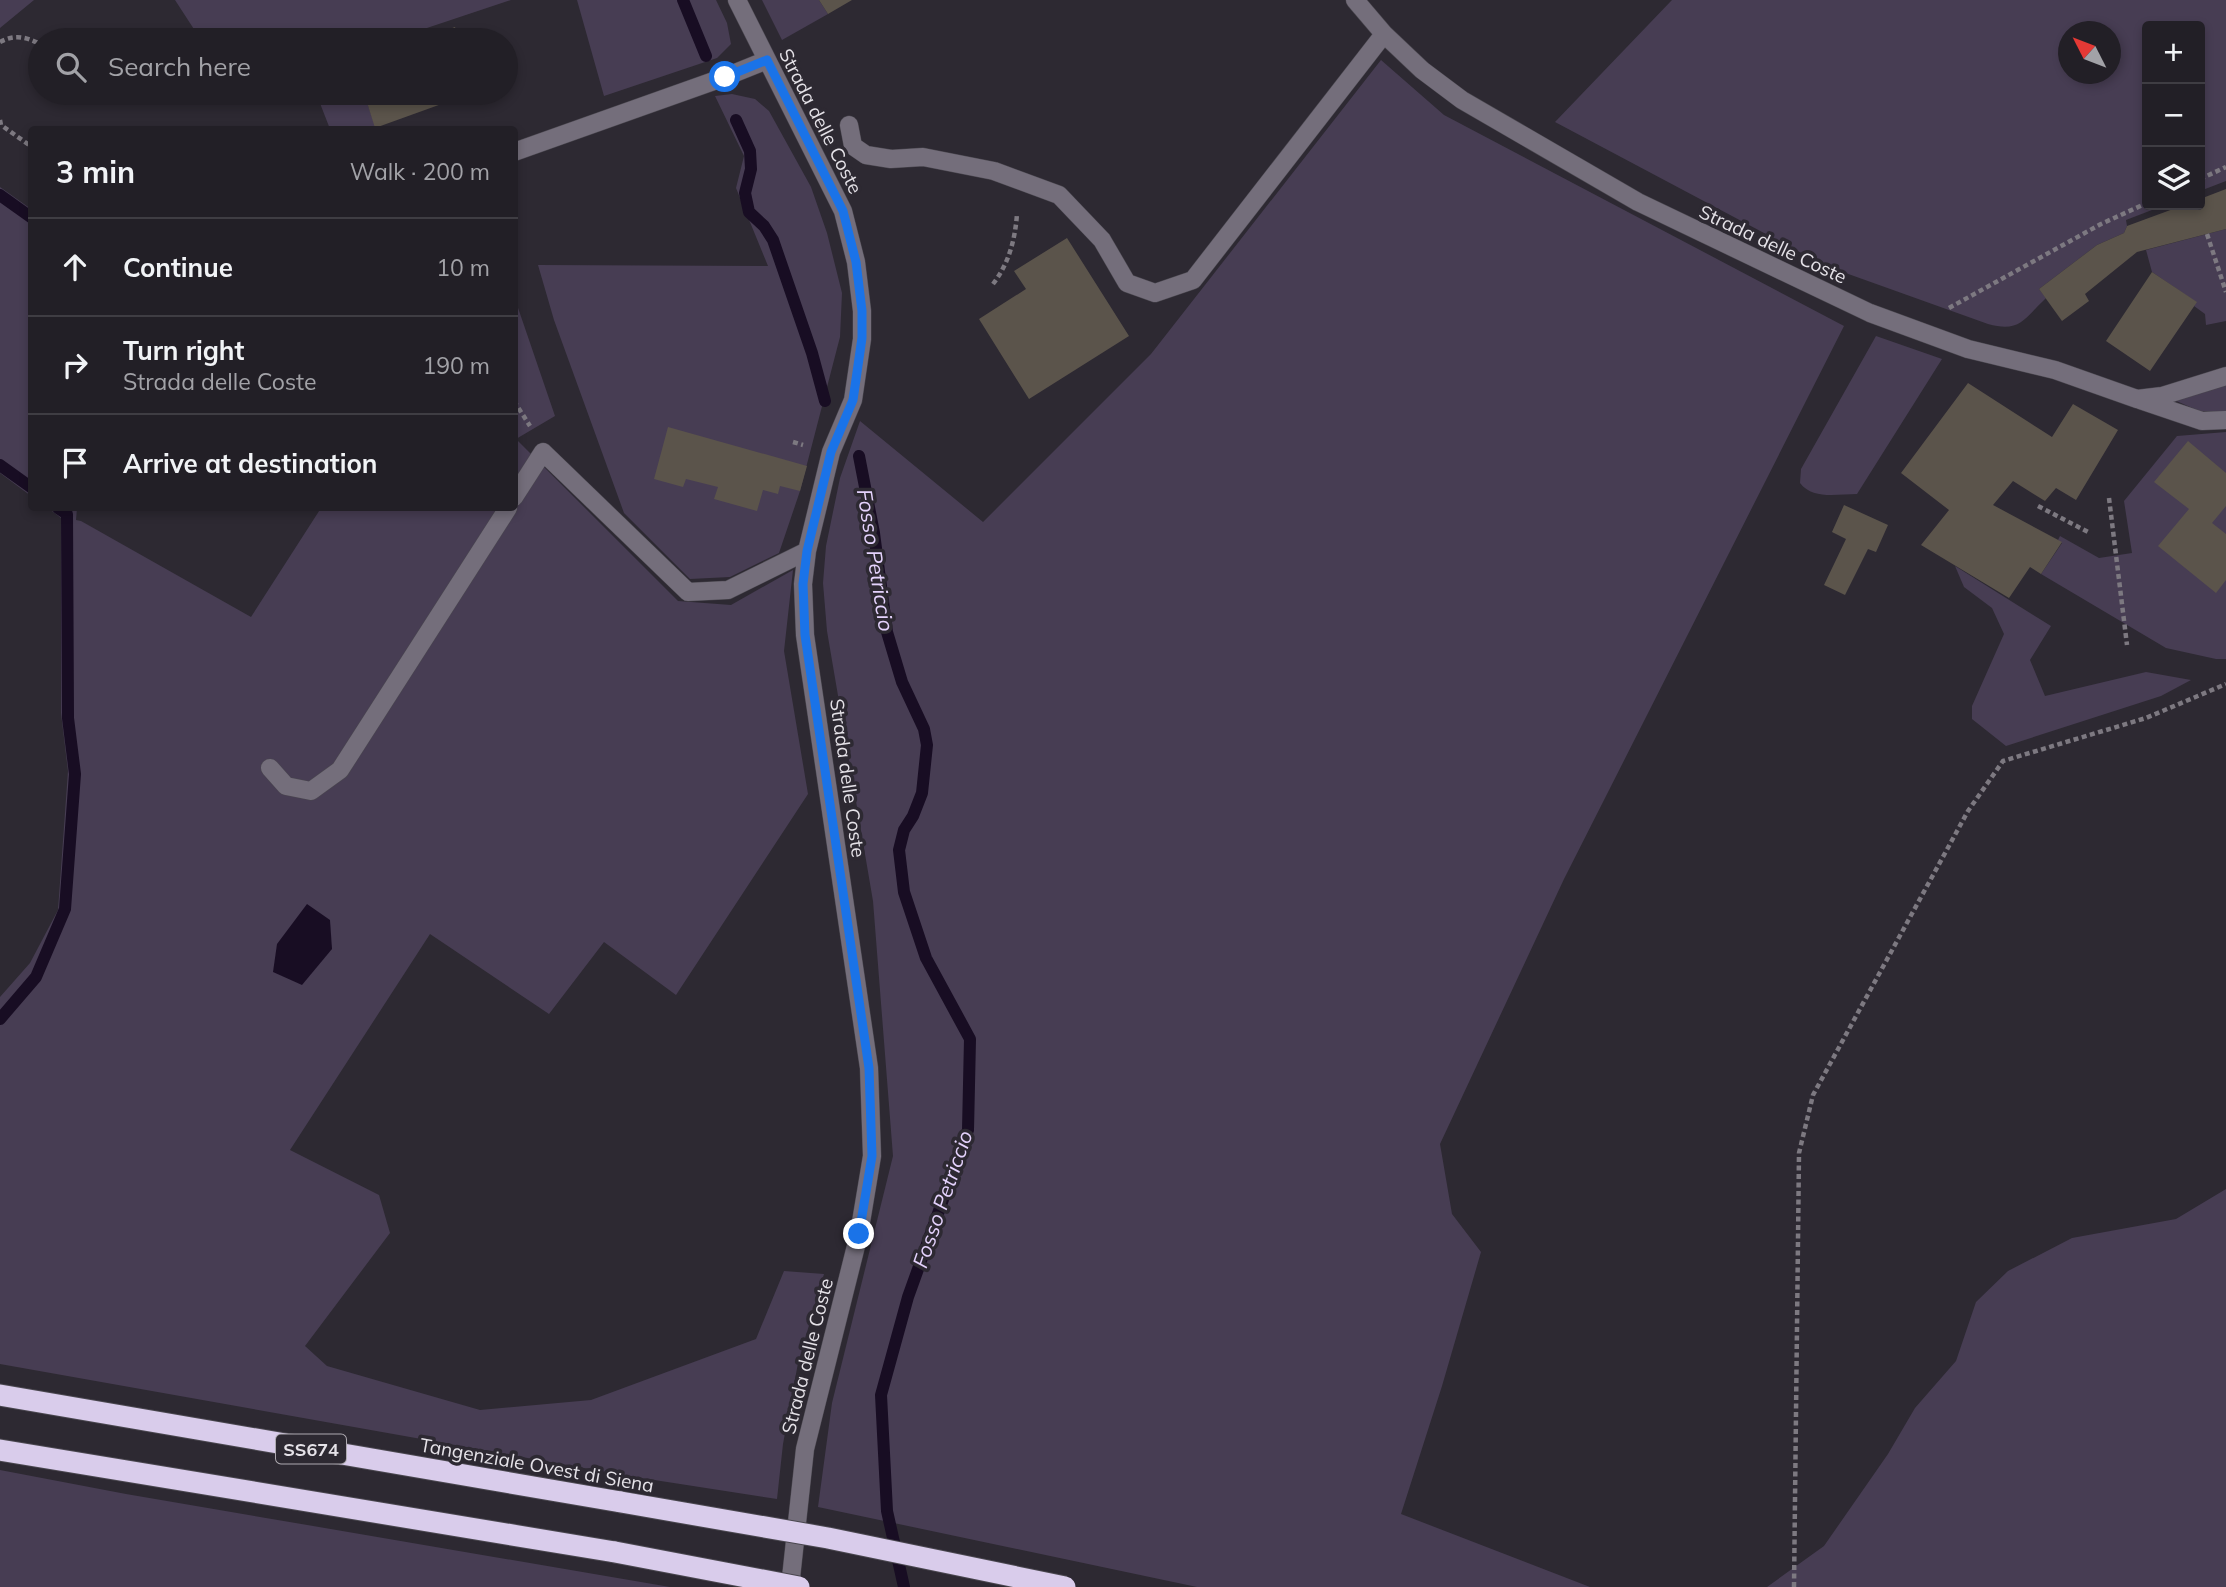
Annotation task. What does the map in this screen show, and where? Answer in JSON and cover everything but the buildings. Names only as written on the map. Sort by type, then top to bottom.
[{"type":"highway","name":"Tangenziale Ovest di Siena","points":[[0,1395],[828,1538],[1065,1587]]},
{"type":"highway","points":[[0,1450],[615,1552],[799,1587]]},
{"type":"street","name":"Strada delle Coste","points":[[737,0],[843,211],[856,262],[862,311],[862,338],[853,400],[831,452],[807,551],[803,584],[805,635],[869,1068],[872,1156],[859,1234],[805,1449],[790,1587]]},
{"type":"street","name":"Strada delle Coste","points":[[1355,0],[1384,34],[1422,70],[1462,100],[1638,202],[1857,307],[1968,349],[2055,370],[2137,399],[2162,396],[2226,376]]},
{"type":"street","points":[[849,125],[853,146],[866,155],[891,159],[923,157],[994,171],[1059,195],[1102,240],[1127,283],[1154,293],[1193,280],[1384,34]]},
{"type":"street","points":[[518,151],[767,60]]},
{"type":"street","points":[[2137,399],[2202,421],[2226,420]]},
{"type":"street","points":[[518,491],[543,452],[688,592],[728,590],[807,551]]},
{"type":"street","points":[[270,768],[286,786],[311,791],[340,770],[506,511]]},
{"type":"path","points":[[0,42],[7,38],[28,38]]},
{"type":"path","points":[[0,120],[1,125],[28,144]]},
{"type":"path","points":[[2205,177],[2226,167]]},
{"type":"path","points":[[993,284],[1004,270],[1016,235],[1018,200],[1025,182]]},
{"type":"path","points":[[1911,328],[2101,224],[2142,205]]},
{"type":"path","points":[[2207,234],[2226,292]]},
{"type":"path","points":[[2109,498],[2127,645]]},
{"type":"path","points":[[2038,506],[2088,532]]},
{"type":"path","points":[[1794,1587],[1799,1153],[1813,1095],[1968,811],[2003,761],[2146,718],[2226,684]]},
{"type":"shaded area","points":[[0,0],[34,0],[0,28]]},
{"type":"shaded area","points":[[175,0],[511,0],[427,28],[193,28]]},
{"type":"shaded area","points":[[577,0],[716,0],[727,23],[731,44],[717,58],[604,96]]},
{"type":"shaded area","points":[[762,0],[819,0],[828,14],[782,40]]},
{"type":"shaded area","points":[[1672,0],[2226,0],[2226,181],[2205,189],[2205,21],[2142,21],[2142,210],[2152,210],[2126,220],[2124,233],[2097,245],[2039,289],[2046,298],[2021,322],[2007,327],[1988,324],[1826,266],[1555,122]]},
{"type":"shaded area","points":[[1381,60],[1444,115],[1844,326],[1564,879],[1440,1144],[1452,1214],[1481,1252],[1401,1514],[1590,1587],[1197,1587],[818,1507],[832,1403],[893,1156],[873,901],[827,631],[823,583],[826,546],[840,478],[860,421],[983,522],[1151,354]]},
{"type":"shaded area","points":[[732,94],[755,99],[769,111],[811,187],[827,233],[842,293],[840,337],[800,491],[779,553],[730,577],[690,579],[624,513],[554,320],[538,265],[768,266],[736,188],[744,156],[715,96]]},
{"type":"shaded area","points":[[321,105],[368,105],[375,126],[329,126]]},
{"type":"shaded area","points":[[0,187],[28,207],[28,494],[0,473]]},
{"type":"shaded area","points":[[2226,229],[2226,321],[2206,325],[2205,314],[2194,306],[2196,302],[2152,272],[2146,250]]},
{"type":"shaded area","points":[[518,308],[555,416],[518,438]]},
{"type":"shaded area","points":[[1876,336],[1942,359],[1857,494],[1826,495],[1812,492],[1800,483],[1801,469]]},
{"type":"shaded area","points":[[2226,382],[2226,412],[2199,411],[2172,399]]},
{"type":"shaded area","points":[[2226,432],[2226,659],[2166,648],[2041,574],[2062,543],[2058,540],[2060,536],[2099,558],[2132,553],[2124,501],[2177,436]]},
{"type":"shaded area","points":[[518,441],[678,601],[731,605],[793,570],[784,651],[808,794],[676,995],[604,942],[549,1014],[430,934],[290,1150],[379,1195],[390,1233],[305,1346],[327,1366],[480,1410],[591,1400],[756,1339],[784,1271],[824,1274],[798,1363],[783,1444],[777,1499],[635,1477],[0,1364],[0,997],[30,963],[58,910],[68,771],[61,713],[61,518],[52,511],[77,511],[76,520],[251,617],[319,511],[518,511]]},
{"type":"shaded area","points":[[1955,566],[2051,626],[2030,660],[2045,696],[2146,672],[2191,680],[2161,696],[2006,746],[1972,719],[1972,706],[2004,634],[1992,608],[1964,587]]},
{"type":"shaded area","points":[[307,904],[330,920],[332,949],[302,985],[273,972],[277,944]]},
{"type":"shaded area","points":[[2226,1189],[2226,1587],[1767,1587],[1824,1546],[1888,1454],[1915,1408],[1956,1361],[1976,1302],[2008,1271],[2072,1238],[2176,1219]]},
{"type":"shaded area","points":[[0,1470],[126,1494],[670,1587],[0,1587]]},
{"type":"waterway","name":"Fosso Petriccio","points":[[683,0],[706,56]]},
{"type":"waterway","name":"Fosso Petriccio","points":[[736,120],[750,151],[751,169],[745,193],[749,212],[764,226],[773,240],[812,353],[825,401]]},
{"type":"waterway","points":[[0,195],[28,215]]},
{"type":"waterway","name":"Fosso Petriccio","points":[[859,456],[874,533],[887,632],[902,682],[924,729],[927,745],[922,793],[904,830],[899,850],[904,892],[926,958],[970,1039],[968,1130],[908,1297],[881,1395],[887,1511],[904,1587]]},
{"type":"waterway","points":[[0,465],[28,485]]},
{"type":"waterway","points":[[0,1019],[36,977],[65,909],[75,774],[68,718],[67,514],[62,511]]},
{"type":"route","points":[[725,77],[767,60],[843,211],[856,262],[862,311],[862,338],[853,400],[831,452],[813,521],[803,584],[805,635],[869,1068],[872,1156],[859,1234]]}]
